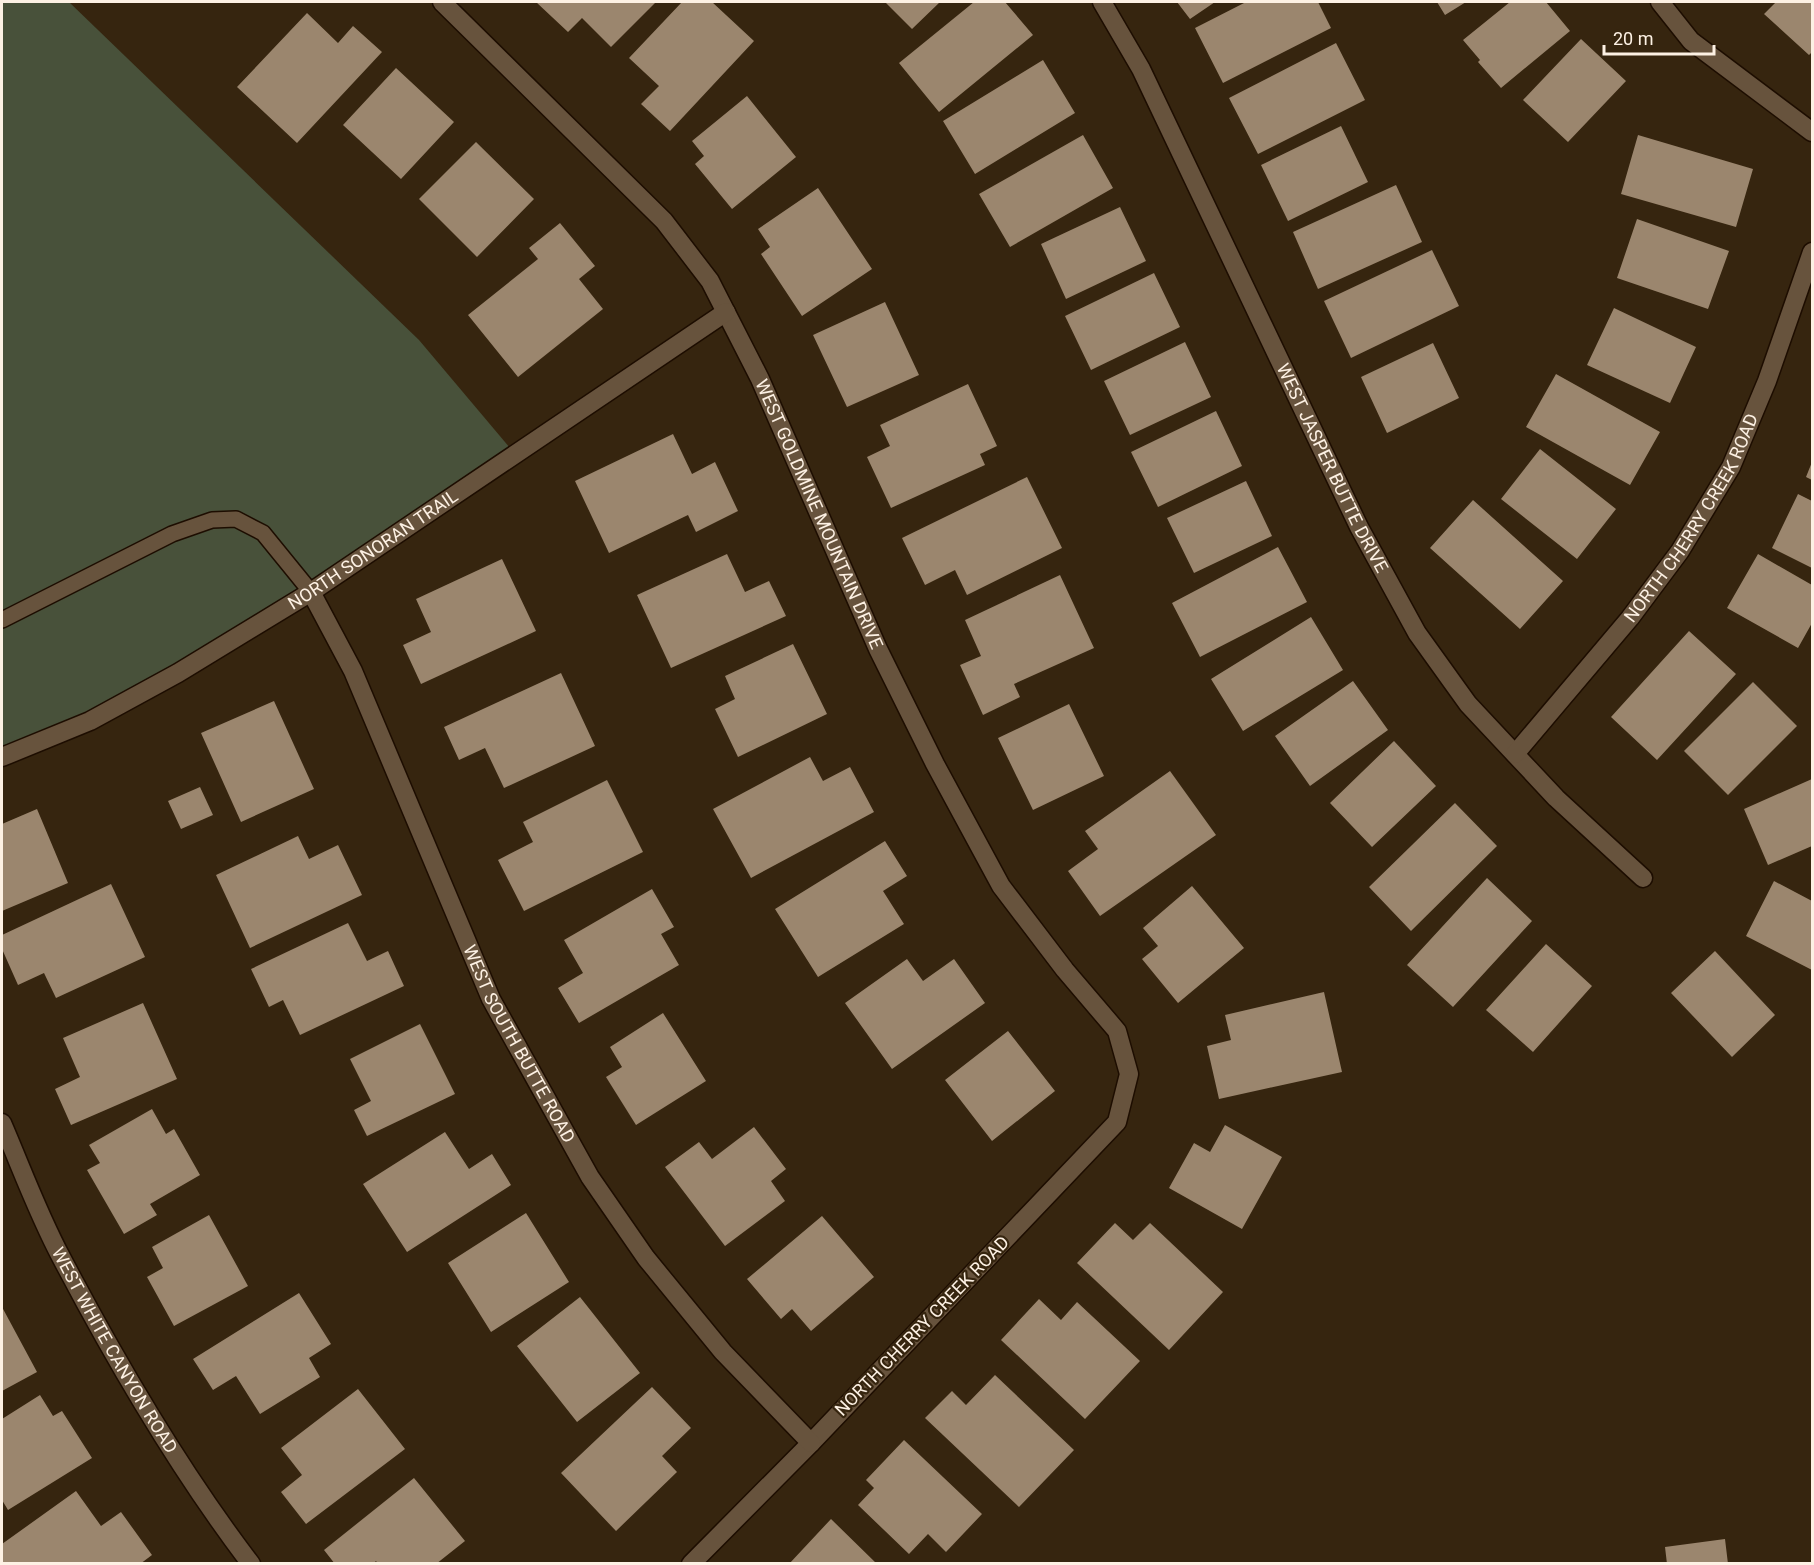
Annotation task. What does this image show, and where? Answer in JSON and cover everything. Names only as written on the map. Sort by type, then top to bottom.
[{"type":"street","name":"WEST GOLDMINE MOUNTAIN DRIVE","points":[[442,2],[664,221],[710,281],[760,379],[878,649],[935,764],[1001,886],[1065,970],[1117,1031],[1129,1074]]},
{"type":"street","name":"WEST JASPER BUTTE DRIVE","points":[[1102,2],[1141,69],[1359,527],[1417,633],[1468,704],[1556,798],[1643,878]]},
{"type":"street","points":[[1660,2],[1691,41],[1812,132]]},
{"type":"street","name":"NORTH CHERRY CREEK ROAD","points":[[1515,754],[1630,618],[1680,551],[1731,467],[1767,381],[1812,252]]},
{"type":"street","name":"NORTH SONORAN TRAIL","points":[[2,757],[90,721],[178,673],[310,592],[726,312]]},
{"type":"street","name":"WEST SOUTH BUTTE ROAD","points":[[310,592],[353,671],[491,999],[590,1177],[646,1258],[723,1352],[811,1443]]},
{"type":"street","name":"NORTH CHERRY CREEK ROAD","points":[[691,1563],[811,1443],[1117,1122],[1129,1074]]},
{"type":"street","name":"WEST WHITE CANYON ROAD","points":[[2,1123],[60,1255],[134,1387],[222,1526],[251,1563]]},
{"type":"lane","points":[[2,620],[172,534],[212,520],[236,519],[263,533],[310,592]]},
{"type":"green space","points":[[2,2],[69,2],[419,340],[515,454],[178,673],[2,757]]},
{"type":"building","points":[[536,2],[656,2],[611,47],[582,18],[568,32]]},
{"type":"building","points":[[682,2],[712,2],[754,41],[670,131],[641,104],[659,86],[629,58]]},
{"type":"building","points":[[885,2],[940,2],[912,29]]},
{"type":"building","points":[[974,2],[1005,2],[1033,35],[939,112],[899,63]]},
{"type":"building","points":[[1177,2],[1215,2],[1190,19]]},
{"type":"building","points":[[1246,2],[1318,2],[1331,28],[1223,83],[1195,28]]},
{"type":"building","points":[[1437,2],[1466,2],[1445,15]]},
{"type":"building","points":[[1510,2],[1546,2],[1570,31],[1501,88],[1478,62],[1480,60],[1463,40]]},
{"type":"building","points":[[1776,2],[1812,2],[1812,52],[1809,55],[1764,14]]},
{"type":"building","points":[[307,13],[338,43],[353,26],[382,52],[297,143],[237,87]]},
{"type":"building","points":[[1581,39],[1626,81],[1568,142],[1523,100]]},
{"type":"building","points":[[1336,43],[1365,100],[1258,154],[1229,98]]},
{"type":"building","points":[[1043,60],[1075,113],[975,174],[943,121]]},
{"type":"building","points":[[396,68],[454,122],[401,179],[343,125]]},
{"type":"building","points":[[747,96],[796,157],[732,209],[695,164],[704,156],[692,141]]},
{"type":"building","points":[[1341,126],[1368,182],[1288,221],[1261,165]]},
{"type":"building","points":[[1083,135],[1113,188],[1010,247],[979,194]]},
{"type":"building","points":[[1638,135],[1753,169],[1736,227],[1621,194]]},
{"type":"building","points":[[476,142],[534,199],[477,257],[419,199]]},
{"type":"building","points":[[1396,185],[1422,242],[1318,289],[1293,232]]},
{"type":"building","points":[[818,188],[872,269],[802,316],[761,254],[770,247],[758,229]]},
{"type":"building","points":[[1120,207],[1146,261],[1066,299],[1041,244]]},
{"type":"building","points":[[1637,219],[1729,251],[1708,309],[1617,278]]},
{"type":"building","points":[[560,223],[595,266],[579,279],[603,309],[518,377],[468,315],[538,259],[529,248]]},
{"type":"building","points":[[1432,250],[1459,306],[1351,358],[1324,301]]},
{"type":"building","points":[[1154,273],[1180,327],[1091,370],[1065,316]]},
{"type":"building","points":[[885,302],[919,375],[847,407],[813,335]]},
{"type":"building","points":[[1614,308],[1696,347],[1670,403],[1587,365]]},
{"type":"building","points":[[1185,342],[1211,397],[1130,435],[1104,381]]},
{"type":"building","points":[[1433,343],[1459,398],[1387,433],[1361,377]]},
{"type":"building","points":[[1556,374],[1660,432],[1630,485],[1526,427]]},
{"type":"building","points":[[968,384],[997,446],[980,454],[985,465],[891,508],[867,457],[890,446],[880,425]]},
{"type":"building","points":[[1216,411],[1242,466],[1158,507],[1131,452]]},
{"type":"building","points":[[673,434],[692,474],[715,462],[738,511],[696,532],[688,515],[609,553],[575,481]]},
{"type":"building","points":[[1540,449],[1616,509],[1577,559],[1501,499]]},
{"type":"building","points":[[1812,462],[1812,480],[1806,477]]},
{"type":"building","points":[[1027,477],[1062,548],[967,595],[955,570],[925,585],[902,538]]},
{"type":"building","points":[[1246,481],[1272,536],[1194,573],[1167,518]]},
{"type":"building","points":[[1798,494],[1812,501],[1812,568],[1772,548]]},
{"type":"building","points":[[1473,500],[1563,581],[1520,629],[1430,548]]},
{"type":"building","points":[[1278,547],[1307,602],[1200,657],[1172,603]]},
{"type":"building","points":[[727,554],[745,592],[769,581],[786,616],[671,668],[637,595]]},
{"type":"building","points":[[1758,554],[1812,585],[1812,623],[1798,648],[1727,608]]},
{"type":"building","points":[[502,559],[536,631],[421,684],[403,645],[431,632],[416,599]]},
{"type":"building","points":[[1060,575],[1094,648],[1014,684],[1020,697],[983,715],[960,665],[981,656],[965,620]]},
{"type":"building","points":[[1311,617],[1343,670],[1243,731],[1211,679]]},
{"type":"building","points":[[1689,631],[1736,674],[1657,760],[1611,717]]},
{"type":"building","points":[[793,644],[827,714],[738,757],[715,709],[735,699],[725,676]]},
{"type":"building","points":[[561,673],[595,746],[504,788],[485,748],[459,760],[444,727]]},
{"type":"building","points":[[1353,681],[1388,730],[1310,786],[1275,736]]},
{"type":"building","points":[[1753,682],[1797,726],[1728,795],[1684,751]]},
{"type":"building","points":[[274,701],[314,789],[241,822],[201,733]]},
{"type":"building","points":[[1069,704],[1104,776],[1033,810],[998,738]]},
{"type":"building","points":[[1394,741],[1436,786],[1372,847],[1330,803]]},
{"type":"building","points":[[810,757],[823,781],[850,767],[874,812],[751,878],[713,809]]},
{"type":"building","points":[[1170,771],[1216,835],[1100,916],[1068,871],[1098,849],[1085,831]]},
{"type":"building","points":[[1812,779],[1812,846],[1768,865],[1744,809]]},
{"type":"building","points":[[607,780],[643,852],[524,911],[498,860],[533,842],[523,822]]},
{"type":"building","points":[[200,787],[213,815],[181,829],[168,801]]},
{"type":"building","points":[[1455,803],[1497,846],[1411,931],[1369,887]]},
{"type":"building","points":[[37,809],[68,883],[2,911],[2,824]]},
{"type":"building","points":[[298,836],[309,859],[338,845],[362,895],[250,948],[216,875]]},
{"type":"building","points":[[885,841],[907,876],[883,891],[904,924],[818,977],[775,909]]},
{"type":"building","points":[[1487,878],[1532,921],[1453,1007],[1407,965]]},
{"type":"building","points":[[1774,881],[1812,901],[1812,970],[1746,936]]},
{"type":"building","points":[[111,884],[145,957],[56,998],[44,973],[18,985],[2,949],[2,935]]},
{"type":"building","points":[[1192,886],[1244,948],[1178,1003],[1142,959],[1158,946],[1143,928]]},
{"type":"building","points":[[652,889],[674,927],[661,934],[679,965],[579,1023],[558,988],[583,973],[564,940]]},
{"type":"building","points":[[348,923],[367,961],[388,951],[404,986],[300,1035],[283,1000],[269,1007],[251,969]]},
{"type":"building","points":[[1546,944],[1592,986],[1533,1052],[1486,1010]]},
{"type":"building","points":[[1715,951],[1775,1015],[1732,1057],[1671,993]]},
{"type":"building","points":[[907,959],[923,981],[954,959],[985,1003],[892,1069],[845,1003]]},
{"type":"building","points":[[1324,992],[1342,1072],[1219,1099],[1207,1046],[1231,1040],[1225,1015]]},
{"type":"building","points":[[143,1003],[177,1079],[71,1125],[55,1089],[80,1077],[63,1038]]},
{"type":"building","points":[[663,1013],[706,1081],[636,1125],[606,1077],[622,1067],[610,1047]]},
{"type":"building","points":[[420,1024],[455,1094],[367,1136],[354,1110],[371,1101],[350,1059]]},
{"type":"building","points":[[1008,1031],[1055,1091],[992,1141],[945,1080]]},
{"type":"building","points":[[152,1109],[166,1134],[174,1129],[200,1175],[150,1204],[157,1215],[124,1234],[87,1170],[100,1163],[89,1145]]},
{"type":"building","points":[[1225,1125],[1282,1157],[1242,1229],[1169,1188],[1194,1143],[1210,1152]]},
{"type":"building","points":[[754,1127],[786,1169],[771,1181],[785,1201],[725,1246],[665,1167],[699,1142],[712,1159]]},
{"type":"building","points":[[445,1132],[469,1169],[492,1154],[511,1185],[407,1252],[363,1184]]},
{"type":"building","points":[[526,1213],[569,1282],[491,1332],[448,1263]]},
{"type":"building","points":[[209,1215],[248,1286],[174,1326],[147,1277],[163,1268],[152,1247]]},
{"type":"building","points":[[822,1216],[874,1277],[811,1331],[792,1309],[781,1319],[747,1279]]},
{"type":"building","points":[[1115,1223],[1133,1240],[1150,1223],[1223,1292],[1169,1350],[1077,1263]]},
{"type":"building","points":[[299,1293],[331,1344],[309,1358],[320,1377],[260,1414],[236,1376],[213,1390],[193,1359]]},
{"type":"building","points":[[580,1297],[640,1373],[577,1422],[517,1346]]},
{"type":"building","points":[[1039,1299],[1061,1320],[1077,1302],[1140,1361],[1085,1419],[1001,1340]]},
{"type":"building","points":[[2,1307],[37,1372],[2,1391]]},
{"type":"building","points":[[995,1375],[1074,1450],[1019,1507],[925,1418],[952,1391],[966,1405]]},
{"type":"building","points":[[652,1387],[691,1428],[662,1456],[677,1472],[616,1531],[561,1473]]},
{"type":"building","points":[[358,1389],[405,1449],[306,1524],[281,1492],[302,1475],[281,1448]]},
{"type":"building","points":[[40,1395],[53,1416],[62,1411],[92,1458],[8,1510],[2,1500],[2,1419]]},
{"type":"building","points":[[904,1440],[982,1514],[946,1552],[928,1534],[909,1554],[858,1505],[874,1488],[866,1480]]},
{"type":"building","points":[[414,1478],[465,1541],[436,1564],[378,1564],[376,1561],[373,1564],[335,1564],[324,1550]]},
{"type":"building","points":[[76,1491],[101,1526],[121,1512],[152,1555],[140,1564],[2,1564],[2,1544]]},
{"type":"building","points":[[831,1519],[877,1564],[789,1564]]},
{"type":"building","points":[[1725,1539],[1728,1564],[1667,1564],[1665,1547]]}]
